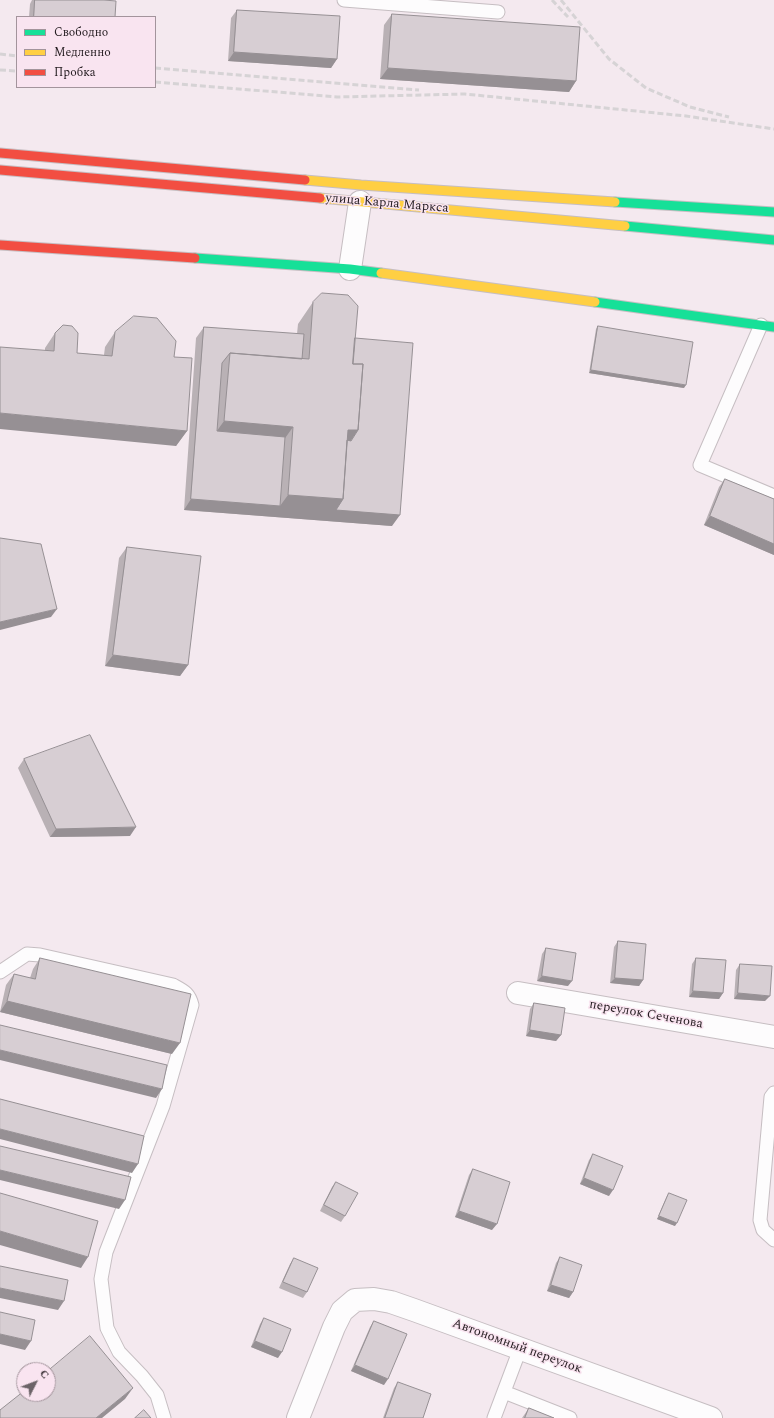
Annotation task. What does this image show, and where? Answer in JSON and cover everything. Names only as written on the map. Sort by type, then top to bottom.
[{"type":"main road","name":"улица Карла Маркса","points":[[0,153],[361,185],[774,212]]},
{"type":"main road","name":"улица Карла Маркса","points":[[0,170],[774,240]]},
{"type":"main road","points":[[0,245],[350,269],[774,327]]},
{"type":"street","points":[[350,269],[360,202]]},
{"type":"street","name":"переулок Сеченова","points":[[518,993],[774,1037]]},
{"type":"street","name":"Автономный переулок","points":[[298,1418],[334,1327],[342,1311],[355,1300],[374,1299],[391,1302],[711,1418]]},
{"type":"lane","points":[[344,0],[498,12]]},
{"type":"lane","points":[[761,325],[700,465],[774,496]]},
{"type":"lane","points":[[0,972],[27,954],[40,955],[173,986],[186,992],[190,998],[192,1005],[163,1106],[106,1252],[101,1279],[107,1328],[119,1352],[142,1376],[157,1395],[164,1418]]},
{"type":"lane","points":[[774,1093],[771,1097],[760,1220],[763,1230],[774,1240]]},
{"type":"lane","points":[[494,1418],[520,1349]]},
{"type":"lane","points":[[504,1392],[570,1418]]},
{"type":"building","points":[[35,0],[116,1],[115,16],[34,16]]},
{"type":"building","points":[[237,10],[340,16],[337,59],[234,52]]},
{"type":"building","points":[[392,14],[580,27],[576,81],[388,68]]},
{"type":"building","points":[[322,293],[348,295],[358,306],[353,364],[363,364],[358,430],[348,430],[343,499],[288,495],[293,427],[224,421],[230,353],[309,359],[313,302]]},
{"type":"building","points":[[134,316],[157,318],[176,341],[174,357],[192,358],[187,431],[0,413],[0,347],[54,351],[55,333],[63,325],[72,326],[78,333],[77,353],[112,356],[115,332]]},
{"type":"building","points":[[598,326],[693,342],[686,385],[591,370]]},
{"type":"building","points":[[204,327],[304,334],[302,359],[230,353],[222,363],[217,431],[285,437],[280,506],[191,499]]},
{"type":"building","points":[[355,338],[413,343],[400,515],[336,510],[343,499],[347,440],[351,441],[358,430],[363,364],[353,364]]},
{"type":"building","points":[[725,479],[774,499],[774,544],[710,516]]},
{"type":"building","points":[[0,538],[41,544],[57,609],[0,622]]},
{"type":"building","points":[[127,547],[201,556],[188,665],[113,655]]},
{"type":"building","points":[[90,735],[136,827],[56,829],[24,759]]},
{"type":"building","points":[[618,941],[646,944],[643,980],[615,978]]},
{"type":"building","points":[[546,948],[576,953],[572,981],[542,976]]},
{"type":"building","points":[[40,958],[191,994],[180,1043],[7,1001],[14,974],[35,979]]},
{"type":"building","points":[[696,958],[726,960],[723,993],[693,991]]},
{"type":"building","points":[[740,964],[772,966],[770,996],[738,993]]},
{"type":"building","points":[[534,1003],[565,1008],[561,1035],[530,1030]]},
{"type":"building","points":[[0,1025],[167,1065],[162,1089],[0,1050]]},
{"type":"building","points":[[0,1099],[144,1136],[138,1164],[0,1129]]},
{"type":"building","points":[[0,1146],[131,1177],[125,1200],[0,1170]]},
{"type":"building","points":[[593,1154],[623,1166],[613,1190],[584,1178]]},
{"type":"building","points":[[473,1169],[510,1182],[497,1224],[459,1211]]},
{"type":"building","points":[[336,1182],[358,1193],[345,1216],[324,1205]]},
{"type":"building","points":[[0,1193],[98,1221],[88,1257],[0,1231]]},
{"type":"building","points":[[669,1193],[687,1200],[677,1223],[659,1216]]},
{"type":"building","points":[[560,1257],[582,1265],[573,1292],[551,1285]]},
{"type":"building","points":[[294,1258],[318,1268],[307,1292],[283,1282]]},
{"type":"building","points":[[0,1266],[68,1280],[64,1301],[0,1288]]},
{"type":"building","points":[[0,1312],[35,1320],[31,1341],[0,1334]]},
{"type":"building","points":[[264,1318],[291,1329],[282,1352],[255,1341]]},
{"type":"building","points":[[374,1321],[407,1334],[388,1379],[355,1365]]},
{"type":"building","points":[[90,1336],[133,1388],[96,1418],[0,1418],[0,1410],[16,1397],[16,1402],[56,1402],[56,1364]]},
{"type":"building","points":[[398,1382],[431,1394],[423,1418],[385,1418]]},
{"type":"building","points":[[529,1408],[554,1418],[525,1418]]},
{"type":"building","points":[[144,1410],[151,1418],[135,1418]]},
{"type":"railway","points":[[552,0],[568,17]]},
{"type":"railway","points":[[561,0],[609,59],[646,88],[690,107],[729,117]]},
{"type":"railway","points":[[0,54],[16,56]]},
{"type":"railway","points":[[156,68],[419,90]]},
{"type":"railway","points":[[0,70],[16,71]]},
{"type":"railway","points":[[156,82],[337,97],[465,94],[686,116],[774,129]]},
{"type":"traffic: fast","points":[[615,202],[774,212]]},
{"type":"traffic: fast","points":[[625,226],[774,240]]},
{"type":"traffic: fast","points":[[195,258],[350,269],[381,273]]},
{"type":"traffic: fast","points":[[595,302],[774,327]]},
{"type":"traffic: slow","points":[[305,180],[615,202]]},
{"type":"traffic: slow","points":[[320,198],[625,226]]},
{"type":"traffic: slow","points":[[381,273],[595,302]]},
{"type":"traffic: jam","points":[[0,153],[305,180]]},
{"type":"traffic: jam","points":[[0,170],[320,198]]},
{"type":"traffic: jam","points":[[0,245],[195,258]]}]
